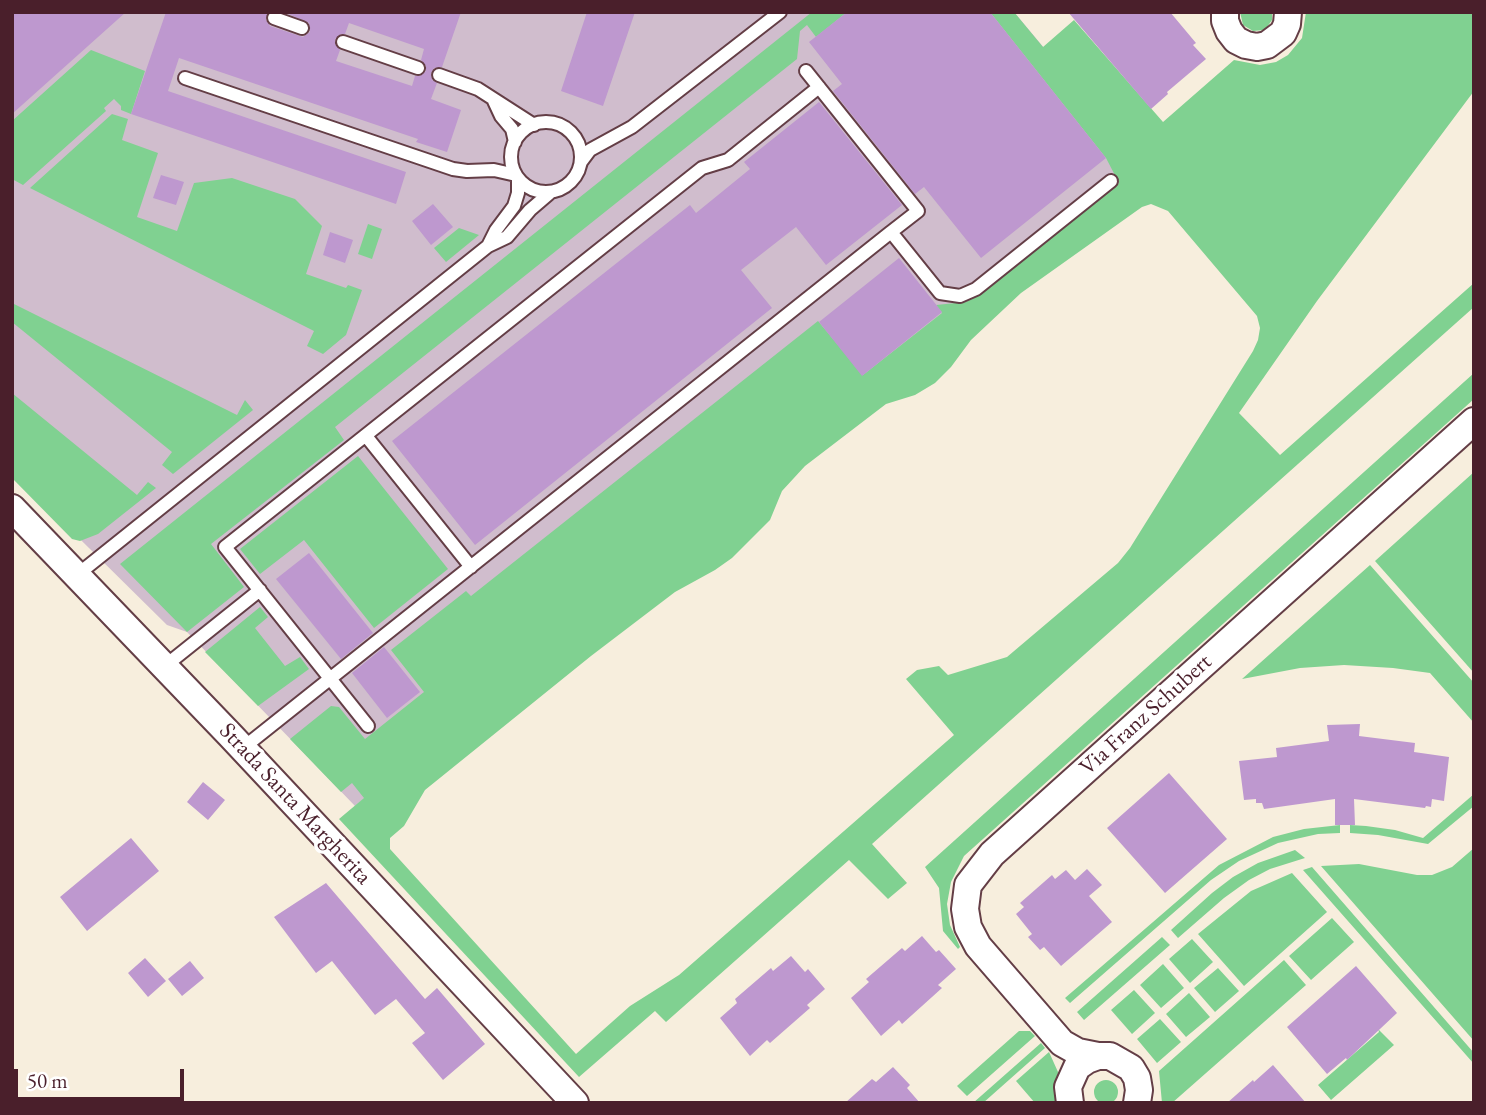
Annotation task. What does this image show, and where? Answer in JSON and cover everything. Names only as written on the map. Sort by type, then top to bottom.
[{"type":"street","points":[[1225,12],[1225,21],[1236,40],[1256,47],[1267,45],[1283,33],[1288,12]]},
{"type":"street","name":"Via Franz Schubert","points":[[1138,1102],[1137,1078],[1130,1068],[1121,1060],[1078,1052],[1062,1043],[978,946],[968,927],[965,909],[968,885],[992,854],[1474,421]]},
{"type":"street","name":"Strada Santa Margherita","points":[[12,508],[243,748],[575,1103]]},
{"type":"street","name":"Via Franz Schubert","points":[[1062,1043],[1069,1095]]},
{"type":"street","points":[[1069,1095],[1077,1067],[1098,1056]]},
{"type":"lane","points":[[77,575],[488,246],[507,236],[530,210],[551,192],[567,185],[574,178],[580,162],[590,150],[632,127],[779,12]]},
{"type":"lane","points":[[274,18],[291,18],[302,28]]},
{"type":"lane","points":[[342,42],[418,68]]},
{"type":"lane","points":[[243,748],[918,211],[806,71]]},
{"type":"lane","points":[[439,75],[472,86],[534,125]]},
{"type":"lane","points":[[184,78],[458,171],[494,170],[517,177],[536,191],[551,192]]},
{"type":"lane","points":[[368,726],[225,547],[702,168],[732,158],[819,87]]},
{"type":"lane","points":[[494,101],[512,130],[515,142]]},
{"type":"lane","points":[[488,246],[514,206],[518,193],[517,177],[511,162],[515,142],[523,131],[534,125],[551,123],[568,130],[578,145],[580,162]]},
{"type":"lane","points":[[891,232],[940,293],[960,296],[981,286],[1111,181]]},
{"type":"lane","points":[[366,436],[471,567]]},
{"type":"lane","points":[[165,666],[260,590]]},
{"type":"shaded area","points":[[12,12],[1014,12],[1148,172],[355,806],[187,632],[167,625],[12,472]]},
{"type":"green space","points":[[812,12],[847,12],[816,37],[807,25],[800,31],[797,59],[335,427],[344,440],[211,544],[244,587],[187,632],[120,564]]},
{"type":"green space","points":[[990,12],[1014,12],[1043,47],[1074,20],[1163,122],[1234,60],[1260,65],[1276,62],[1288,55],[1302,38],[1306,12],[1474,12],[1474,91],[1317,301],[1239,413],[1280,455],[1474,283],[1474,307],[872,844],[907,883],[888,899],[849,860],[666,1022],[655,1011],[579,1077],[339,819],[364,798],[352,783],[341,792],[290,739],[331,706],[339,707],[365,739],[424,692],[391,650],[466,591],[471,596],[818,321],[863,375],[942,313],[936,305],[966,302],[983,292],[1119,183],[1106,158]],"holes":[[[1151,204],[1168,211],[1257,316],[1260,328],[1253,351],[1130,548],[1118,563],[1007,657],[948,675],[939,666],[917,670],[906,679],[954,735],[679,975],[630,1006],[576,1054],[390,849],[390,838],[404,826],[425,790],[675,592],[732,558],[770,520],[782,491],[805,466],[886,404],[915,395],[935,383],[971,340],[1021,293],[1142,207]]]},
{"type":"green space","points":[[1240,12],[1272,12],[1272,20],[1265,30],[1253,31],[1243,25]]},
{"type":"green space","points":[[91,50],[145,71],[131,114],[121,110],[121,106],[114,99],[104,108],[106,111],[23,185],[12,179],[12,121]]},
{"type":"green space","points":[[112,114],[128,119],[122,140],[158,153],[137,217],[177,231],[194,183],[232,178],[295,199],[322,226],[306,274],[346,288],[348,285],[362,290],[346,335],[323,354],[307,346],[314,331],[30,188]]},
{"type":"green space","points":[[368,224],[382,229],[372,259],[358,254]]},
{"type":"green space","points":[[459,228],[479,235],[446,262],[434,248]]},
{"type":"green space","points":[[12,303],[237,415],[245,400],[253,410],[173,474],[162,465],[172,452],[12,322]]},
{"type":"green space","points":[[1474,373],[1474,399],[964,856],[951,882],[947,904],[950,925],[960,947],[958,949],[943,931],[939,888],[925,867]]},
{"type":"green space","points":[[12,393],[137,495],[148,482],[156,488],[98,534],[80,541],[72,539],[12,478]]},
{"type":"green space","points":[[358,456],[448,569],[374,628],[304,540],[260,574],[240,549]]},
{"type":"green space","points":[[1474,472],[1474,673],[1375,561]]},
{"type":"green space","points":[[1370,565],[1474,683],[1474,723],[1430,673],[1344,665],[1300,668],[1242,679]]},
{"type":"green space","points":[[260,607],[268,617],[255,628],[285,666],[300,657],[309,669],[258,706],[205,652]]},
{"type":"green space","points":[[1474,794],[1474,806],[1428,844],[1350,833],[1350,825],[1366,826],[1423,838]]},
{"type":"green space","points":[[1340,825],[1340,833],[1318,834],[1278,843],[1239,861],[1211,880],[1070,1003],[1065,998],[1219,865],[1273,837],[1304,829]]},
{"type":"green space","points":[[1474,848],[1474,1041],[1321,866],[1359,864],[1417,875],[1432,875],[1452,867]]},
{"type":"green space","points":[[1295,850],[1305,858],[1270,869],[1249,880],[1178,938],[1171,930],[1233,877],[1258,863]]},
{"type":"green space","points":[[1312,867],[1474,1053],[1474,1064],[1303,870]]},
{"type":"green space","points":[[1292,873],[1327,912],[1244,986],[1198,934],[1251,891]]},
{"type":"green space","points":[[1332,918],[1354,942],[1311,980],[1289,956]]},
{"type":"green space","points":[[1162,937],[1170,945],[1084,1020],[1077,1012]]},
{"type":"green space","points":[[1192,939],[1213,962],[1190,983],[1169,959]]},
{"type":"green space","points":[[1284,960],[1306,985],[1172,1103],[1162,1103],[1159,1071]]},
{"type":"green space","points":[[1163,964],[1184,988],[1161,1008],[1140,985]]},
{"type":"green space","points":[[1218,968],[1239,991],[1215,1012],[1194,988]]},
{"type":"green space","points":[[1134,990],[1155,1013],[1132,1034],[1111,1010]]},
{"type":"green space","points":[[1189,993],[1210,1017],[1186,1037],[1166,1014]]},
{"type":"green space","points":[[1160,1019],[1181,1042],[1157,1063],[1137,1039]]},
{"type":"green space","points":[[1378,1029],[1394,1045],[1331,1100],[1318,1085],[1379,1032]]},
{"type":"green space","points":[[1019,1031],[1030,1031],[1035,1036],[967,1096],[957,1086]]},
{"type":"green space","points":[[1041,1043],[1045,1048],[983,1103],[973,1103]]},
{"type":"green space","points":[[1049,1052],[1058,1072],[1056,1103],[1035,1103],[1016,1081]]},
{"type":"green space","points":[[1106,1080],[1115,1083],[1118,1092],[1115,1101],[1106,1104],[1097,1101],[1094,1092],[1097,1083]]},
{"type":"building","points":[[12,12],[126,12],[12,114]]},
{"type":"building","points":[[166,12],[268,12],[266,20],[270,26],[303,37],[310,32],[309,23],[284,12],[461,12],[442,67],[434,68],[431,73],[432,80],[437,83],[431,99],[461,110],[447,152],[416,142],[418,139],[179,58],[168,91],[406,172],[396,204],[131,114]],"holes":[[[349,23],[424,49],[421,60],[426,71],[415,76],[412,86],[336,61],[340,50],[335,39],[345,34]]]},
{"type":"building","points":[[587,12],[635,12],[603,106],[561,91]]},
{"type":"building","points":[[847,12],[990,12],[1106,158],[981,258],[924,187],[915,194],[833,91],[842,84],[809,42]]},
{"type":"building","points":[[1068,12],[1170,12],[1206,59],[1151,109]]},
{"type":"building","points":[[819,102],[902,205],[826,265],[796,227],[741,270],[772,308],[475,545],[392,441],[690,205],[696,213],[750,169],[744,162]]},
{"type":"building","points":[[161,175],[184,182],[176,205],[153,198]]},
{"type":"building","points":[[433,204],[453,227],[431,245],[412,221]]},
{"type":"building","points":[[330,232],[353,240],[345,263],[323,255]]},
{"type":"building","points":[[899,258],[942,312],[862,376],[819,322]]},
{"type":"building","points":[[309,553],[373,633],[341,659],[276,579]]},
{"type":"building","points":[[384,647],[420,692],[387,718],[352,673]]},
{"type":"building","points":[[1360,724],[1359,736],[1415,743],[1414,752],[1449,757],[1444,801],[1432,799],[1431,807],[1425,808],[1354,799],[1355,825],[1335,825],[1335,799],[1264,809],[1262,803],[1256,803],[1256,799],[1244,800],[1239,761],[1277,757],[1276,748],[1329,741],[1327,725]]},
{"type":"building","points":[[1169,773],[1227,839],[1165,893],[1107,828]]},
{"type":"building","points":[[203,782],[225,800],[208,820],[187,802]]},
{"type":"building","points":[[131,838],[159,871],[87,931],[60,897]]},
{"type":"building","points":[[1087,869],[1102,885],[1089,896],[1112,922],[1061,966],[1044,947],[1040,950],[1028,937],[1032,934],[1016,914],[1024,907],[1020,903],[1052,875],[1055,879],[1066,870],[1075,880]]},
{"type":"building","points":[[326,883],[425,999],[437,988],[485,1044],[443,1080],[412,1043],[425,1033],[396,999],[375,1015],[332,961],[316,973],[274,917]]},
{"type":"building","points":[[922,936],[956,969],[938,985],[942,988],[902,1024],[899,1020],[881,1036],[851,998],[869,982],[866,979],[902,948],[905,951]]},
{"type":"building","points":[[791,956],[805,972],[808,969],[825,989],[807,1005],[810,1008],[770,1043],[767,1040],[750,1056],[720,1018],[737,1003],[735,999],[771,968],[773,971]]},
{"type":"building","points":[[145,958],[166,981],[148,997],[128,973]]},
{"type":"building","points":[[190,961],[204,978],[182,996],[168,979]]},
{"type":"building","points":[[1356,966],[1397,1013],[1347,1060],[1346,1058],[1327,1074],[1287,1027]]},
{"type":"building","points":[[1273,1065],[1306,1103],[1227,1103],[1253,1080],[1254,1082]]},
{"type":"building","points":[[893,1067],[910,1085],[907,1088],[920,1103],[845,1103],[872,1079],[876,1082]]}]
